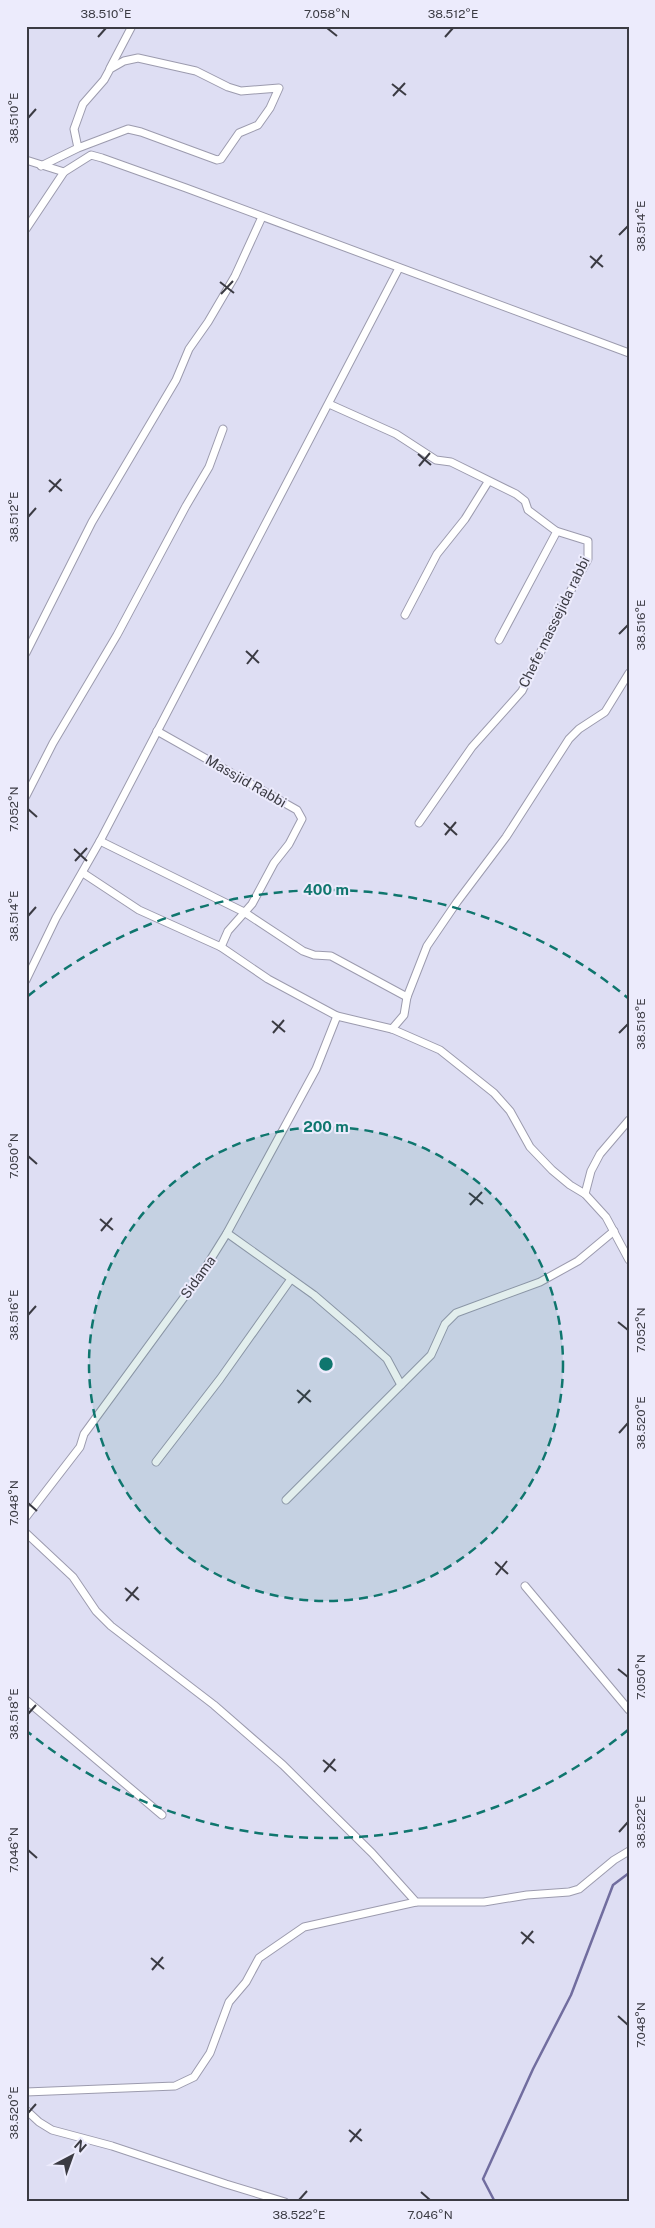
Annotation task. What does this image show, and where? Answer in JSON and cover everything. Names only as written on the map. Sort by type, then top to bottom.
[{"type":"street","points":[[78,148],[74,130],[83,104],[104,80],[132,26]]},
{"type":"street","points":[[41,166],[78,148],[128,129],[221,160],[239,133],[258,125],[270,108],[279,88],[241,91],[228,87],[196,71],[138,58],[124,61],[110,69]]},
{"type":"street","points":[[26,229],[64,172],[91,156],[102,158],[629,354]]},
{"type":"street","points":[[26,160],[64,172]]},
{"type":"street","points":[[26,653],[52,598],[92,522],[176,380],[189,349],[208,322],[235,276],[262,217]]},
{"type":"street","points":[[26,980],[56,918],[100,841],[399,268]]},
{"type":"street","points":[[329,404],[396,434],[436,460],[451,462],[525,501],[528,510],[556,530],[499,640]]},
{"type":"street","points":[[26,796],[52,743],[117,635],[209,467],[223,429]]},
{"type":"street","points":[[405,615],[437,554],[465,519],[488,482]]},
{"type":"street","name":"Chefe massejida rabbi","points":[[418,823],[472,747],[522,691],[588,558],[588,541],[556,530]]},
{"type":"street","points":[[392,1030],[404,1015],[407,997],[428,946],[457,902],[506,837],[569,739],[579,729],[605,712],[629,673]]},
{"type":"street","name":"Massjid Rabbi","points":[[158,731],[297,810],[301,815],[302,819],[289,844],[274,863],[252,904],[228,931],[221,947]]},
{"type":"street","points":[[100,841],[244,912],[303,951],[314,955],[331,956],[407,997]]},
{"type":"street","points":[[83,873],[139,910],[221,947],[268,979],[337,1016],[392,1030],[440,1050],[494,1093],[510,1111],[530,1147],[552,1170],[570,1185],[585,1194],[606,1217],[629,1260]]},
{"type":"street","name":"Sidama","points":[[26,1517],[80,1447],[84,1434],[204,1270],[228,1233],[316,1069],[337,1016]]},
{"type":"street","points":[[585,1194],[591,1171],[600,1154],[629,1122]]},
{"type":"street","points":[[286,1500],[430,1355],[445,1324],[456,1313],[540,1282],[578,1261],[614,1231]]},
{"type":"street","points":[[228,1233],[314,1295],[387,1359],[401,1385]]},
{"type":"street","points":[[156,1462],[220,1379],[291,1279]]},
{"type":"street","points":[[26,1533],[73,1577],[96,1611],[111,1626],[214,1705],[283,1765],[372,1853],[416,1902]]},
{"type":"street","points":[[525,1586],[629,1710]]},
{"type":"street","points":[[26,1700],[162,1815]]},
{"type":"street","points":[[26,2092],[175,2086],[194,2077],[210,2053],[229,2002],[246,1982],[259,1958],[304,1927],[416,1902],[484,1902],[526,1895],[569,1892],[579,1889],[614,1860],[629,1851]]},
{"type":"street","points":[[26,2110],[39,2122],[52,2130],[112,2146],[285,2202]]},
{"type":"waterway","points":[[495,2202],[483,2179],[533,2069],[571,1995],[613,1885],[629,1873]]}]
